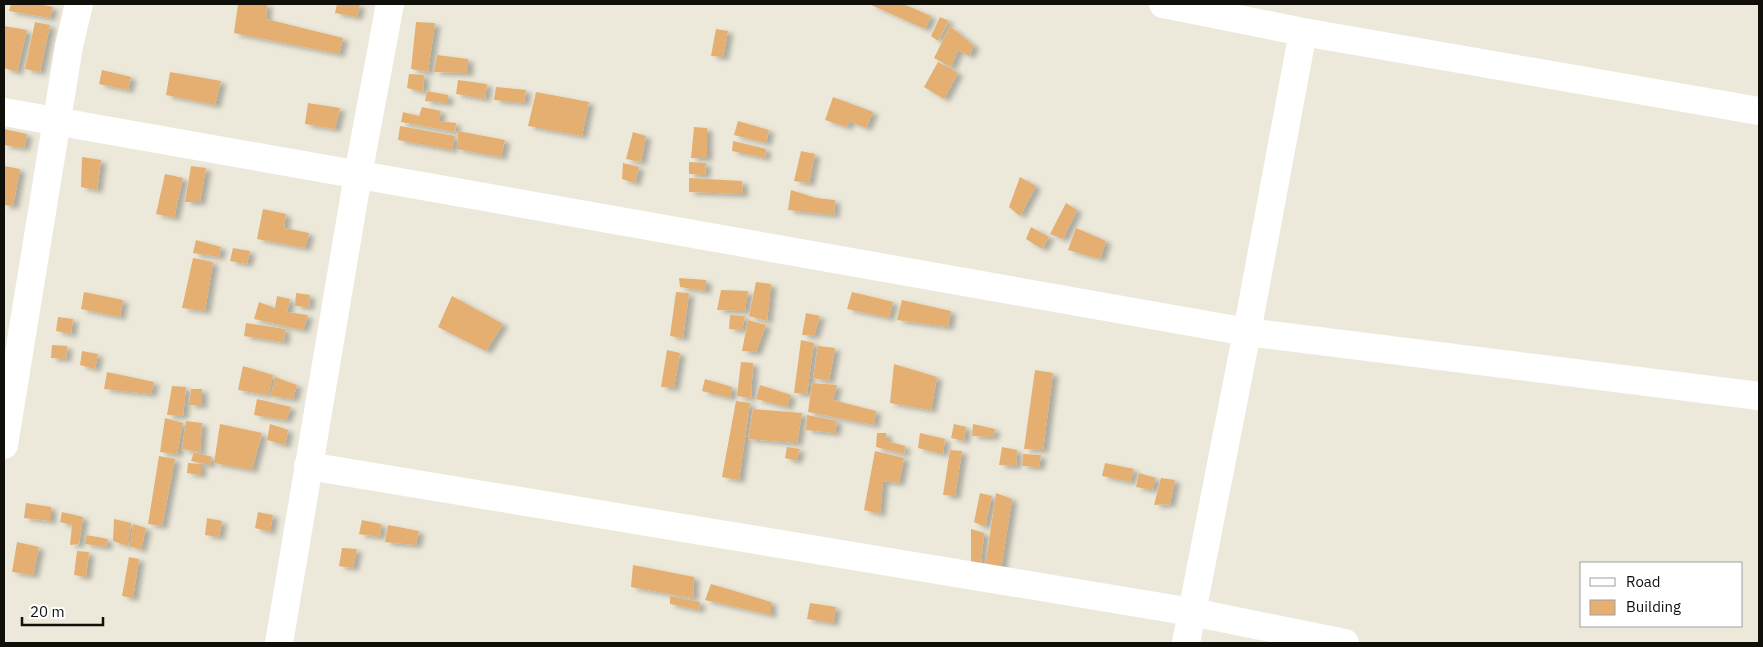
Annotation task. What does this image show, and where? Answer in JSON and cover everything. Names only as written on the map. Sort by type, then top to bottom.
[{"type":"street","points":[[4,445],[70,46],[79,4]]},
{"type":"street","points":[[279,643],[358,175],[390,4]]},
{"type":"street","points":[[1163,4],[1303,32],[1759,111]]},
{"type":"street","points":[[1186,643],[1303,32]]},
{"type":"street","points":[[4,112],[1247,332],[1759,396]]},
{"type":"street","points":[[308,466],[1192,612],[1345,643]]},
{"type":"building","points":[[11,4],[39,4],[53,7],[50,18],[9,11]]},
{"type":"building","points":[[238,4],[267,4],[266,19],[343,38],[339,54],[234,33]]},
{"type":"building","points":[[337,4],[360,4],[357,17],[335,13]]},
{"type":"building","points":[[869,4],[903,4],[931,16],[925,29]]},
{"type":"building","points":[[940,17],[949,21],[938,41],[931,36]]},
{"type":"building","points":[[35,22],[50,25],[40,72],[25,69]]},
{"type":"building","points":[[416,22],[435,23],[428,72],[411,69]]},
{"type":"building","points":[[4,26],[27,30],[17,72],[4,68]]},
{"type":"building","points":[[950,26],[974,46],[969,56],[958,50],[951,67],[934,58]]},
{"type":"building","points":[[716,29],[728,31],[723,57],[711,56]]},
{"type":"building","points":[[437,55],[468,59],[468,73],[434,72]]},
{"type":"building","points":[[938,62],[958,73],[944,99],[924,87]]},
{"type":"building","points":[[102,70],[131,77],[128,90],[99,84]]},
{"type":"building","points":[[170,72],[221,81],[215,105],[166,95]]},
{"type":"building","points":[[409,74],[424,75],[423,92],[407,88]]},
{"type":"building","points":[[458,80],[487,84],[485,99],[456,94]]},
{"type":"building","points":[[496,87],[526,90],[524,103],[494,100]]},
{"type":"building","points":[[427,91],[448,95],[448,103],[425,101]]},
{"type":"building","points":[[536,92],[589,102],[582,136],[528,126]]},
{"type":"building","points":[[833,97],[873,112],[866,128],[849,121],[847,127],[825,120]]},
{"type":"building","points":[[308,103],[340,108],[335,129],[305,124]]},
{"type":"building","points":[[422,107],[441,111],[439,121],[456,123],[455,132],[401,122],[403,112],[419,116]]},
{"type":"building","points":[[738,121],[769,130],[766,143],[734,135]]},
{"type":"building","points":[[400,126],[455,136],[452,150],[398,140]]},
{"type":"building","points":[[694,127],[707,128],[707,158],[691,158]]},
{"type":"building","points":[[4,129],[27,134],[24,148],[4,145]]},
{"type":"building","points":[[458,131],[505,140],[501,157],[457,149]]},
{"type":"building","points":[[633,132],[646,136],[641,162],[626,159]]},
{"type":"building","points":[[733,141],[766,149],[765,158],[732,151]]},
{"type":"building","points":[[801,151],[815,154],[809,183],[794,181]]},
{"type":"building","points":[[82,157],[101,160],[97,190],[81,187]]},
{"type":"building","points":[[689,162],[706,163],[705,175],[689,174]]},
{"type":"building","points":[[623,163],[639,167],[635,183],[622,179]]},
{"type":"building","points":[[4,166],[20,169],[13,206],[4,205]]},
{"type":"building","points":[[191,166],[206,168],[200,202],[185,202]]},
{"type":"building","points":[[165,174],[183,178],[174,218],[156,214]]},
{"type":"building","points":[[1020,177],[1036,186],[1020,216],[1009,207]]},
{"type":"building","points":[[689,178],[742,181],[743,194],[689,192]]},
{"type":"building","points":[[791,190],[816,198],[835,200],[834,215],[788,210]]},
{"type":"building","points":[[1066,203],[1077,210],[1063,239],[1050,234]]},
{"type":"building","points":[[263,209],[286,214],[284,228],[309,233],[305,248],[257,239]]},
{"type":"building","points":[[1031,227],[1049,237],[1042,249],[1026,239]]},
{"type":"building","points":[[1076,228],[1106,241],[1100,259],[1068,250]]},
{"type":"building","points":[[196,240],[221,247],[219,257],[193,253]]},
{"type":"building","points":[[233,248],[250,251],[247,264],[230,261]]},
{"type":"building","points":[[193,258],[213,262],[205,311],[182,308]]},
{"type":"building","points":[[679,278],[706,280],[706,291],[680,287]]},
{"type":"building","points":[[756,282],[771,284],[767,321],[749,316]]},
{"type":"building","points":[[721,290],[748,291],[745,311],[717,310]]},
{"type":"building","points":[[84,292],[123,300],[120,317],[81,309]]},
{"type":"building","points":[[676,292],[689,293],[683,338],[670,336]]},
{"type":"building","points":[[852,292],[893,302],[889,318],[847,309]]},
{"type":"building","points":[[296,293],[310,295],[309,307],[295,306]]},
{"type":"building","points":[[277,296],[290,299],[287,312],[308,315],[303,330],[254,319],[259,302],[275,308]]},
{"type":"building","points":[[452,296],[503,324],[486,351],[438,327]]},
{"type":"building","points":[[902,300],[951,311],[948,327],[897,320]]},
{"type":"building","points":[[806,313],[820,316],[814,336],[802,335]]},
{"type":"building","points":[[730,315],[745,316],[742,330],[729,329]]},
{"type":"building","points":[[58,317],[73,319],[71,334],[56,331]]},
{"type":"building","points":[[748,320],[766,325],[756,352],[742,351]]},
{"type":"building","points":[[246,323],[285,329],[284,342],[244,336]]},
{"type":"building","points":[[801,340],[814,343],[807,394],[794,393]]},
{"type":"building","points":[[52,345],[67,346],[66,359],[51,358]]},
{"type":"building","points":[[818,346],[835,348],[829,381],[813,378]]},
{"type":"building","points":[[667,350],[680,353],[674,388],[661,387]]},
{"type":"building","points":[[82,351],[98,354],[95,369],[80,365]]},
{"type":"building","points":[[741,362],[753,363],[751,398],[737,396]]},
{"type":"building","points":[[894,364],[937,377],[931,410],[890,403]]},
{"type":"building","points":[[243,366],[273,375],[269,395],[238,390]]},
{"type":"building","points":[[1035,370],[1053,373],[1043,450],[1024,449]]},
{"type":"building","points":[[107,372],[154,382],[151,394],[104,389]]},
{"type":"building","points":[[275,377],[297,385],[293,399],[271,396]]},
{"type":"building","points":[[705,379],[732,387],[730,398],[702,391]]},
{"type":"building","points":[[812,383],[837,385],[833,400],[876,411],[874,425],[808,412]]},
{"type":"building","points":[[760,385],[791,395],[787,407],[756,399]]},
{"type":"building","points":[[172,386],[186,387],[183,416],[167,415]]},
{"type":"building","points":[[191,389],[202,389],[202,405],[189,405]]},
{"type":"building","points":[[257,399],[291,407],[286,420],[254,415]]},
{"type":"building","points":[[736,401],[750,403],[739,480],[722,477]]},
{"type":"building","points":[[753,409],[802,413],[797,443],[748,439]]},
{"type":"building","points":[[807,415],[837,421],[835,433],[806,430]]},
{"type":"building","points":[[165,418],[183,423],[177,454],[160,452]]},
{"type":"building","points":[[186,421],[202,423],[200,452],[182,449]]},
{"type":"building","points":[[220,424],[262,433],[252,470],[214,463]]},
{"type":"building","points":[[270,424],[288,430],[285,445],[267,440]]},
{"type":"building","points":[[954,424],[966,427],[964,441],[951,438]]},
{"type":"building","points":[[973,424],[995,429],[993,437],[972,436]]},
{"type":"building","points":[[877,433],[886,433],[887,441],[905,446],[904,454],[876,447]]},
{"type":"building","points":[[920,433],[945,439],[943,454],[918,448]]},
{"type":"building","points":[[787,447],[800,449],[796,461],[785,458]]},
{"type":"building","points":[[1002,447],[1017,450],[1016,466],[999,465]]},
{"type":"building","points":[[950,450],[962,451],[955,496],[943,495]]},
{"type":"building","points":[[875,451],[904,458],[899,483],[883,481],[880,514],[864,510]]},
{"type":"building","points":[[194,452],[212,457],[209,465],[191,461]]},
{"type":"building","points":[[1023,454],[1041,455],[1039,467],[1022,466]]},
{"type":"building","points":[[159,456],[175,459],[162,526],[148,524]]},
{"type":"building","points":[[188,463],[201,464],[201,475],[187,473]]},
{"type":"building","points":[[1105,463],[1134,469],[1130,482],[1102,476]]},
{"type":"building","points":[[1139,473],[1156,478],[1152,490],[1136,487]]},
{"type":"building","points":[[1161,478],[1175,480],[1170,504],[1154,505]]},
{"type":"building","points":[[980,493],[992,496],[985,527],[974,522]]},
{"type":"building","points":[[996,493],[1012,499],[1001,570],[985,568]]},
{"type":"building","points":[[26,503],[51,507],[51,521],[24,518]]},
{"type":"building","points":[[62,512],[83,517],[79,544],[70,545],[72,525],[60,522]]},
{"type":"building","points":[[258,512],[273,515],[270,532],[255,528]]},
{"type":"building","points":[[207,518],[222,521],[219,537],[205,535]]},
{"type":"building","points":[[114,519],[131,523],[128,546],[113,541]]},
{"type":"building","points":[[362,520],[381,524],[380,537],[359,534]]},
{"type":"building","points":[[133,524],[146,528],[141,550],[130,546]]},
{"type":"building","points":[[388,525],[419,531],[416,545],[385,542]]},
{"type":"building","points":[[971,529],[984,533],[981,565],[971,562]]},
{"type":"building","points":[[86,535],[108,539],[106,547],[85,544]]},
{"type":"building","points":[[17,542],[39,547],[33,575],[12,572]]},
{"type":"building","points":[[342,548],[357,549],[353,568],[339,566]]},
{"type":"building","points":[[77,551],[89,552],[86,577],[74,575]]},
{"type":"building","points":[[129,557],[139,559],[133,598],[122,596]]},
{"type":"building","points":[[633,565],[694,577],[693,598],[631,587]]},
{"type":"building","points":[[711,584],[771,602],[771,615],[705,600]]},
{"type":"building","points":[[670,596],[700,602],[699,610],[670,604]]},
{"type":"building","points":[[810,603],[836,607],[833,623],[807,619]]}]
